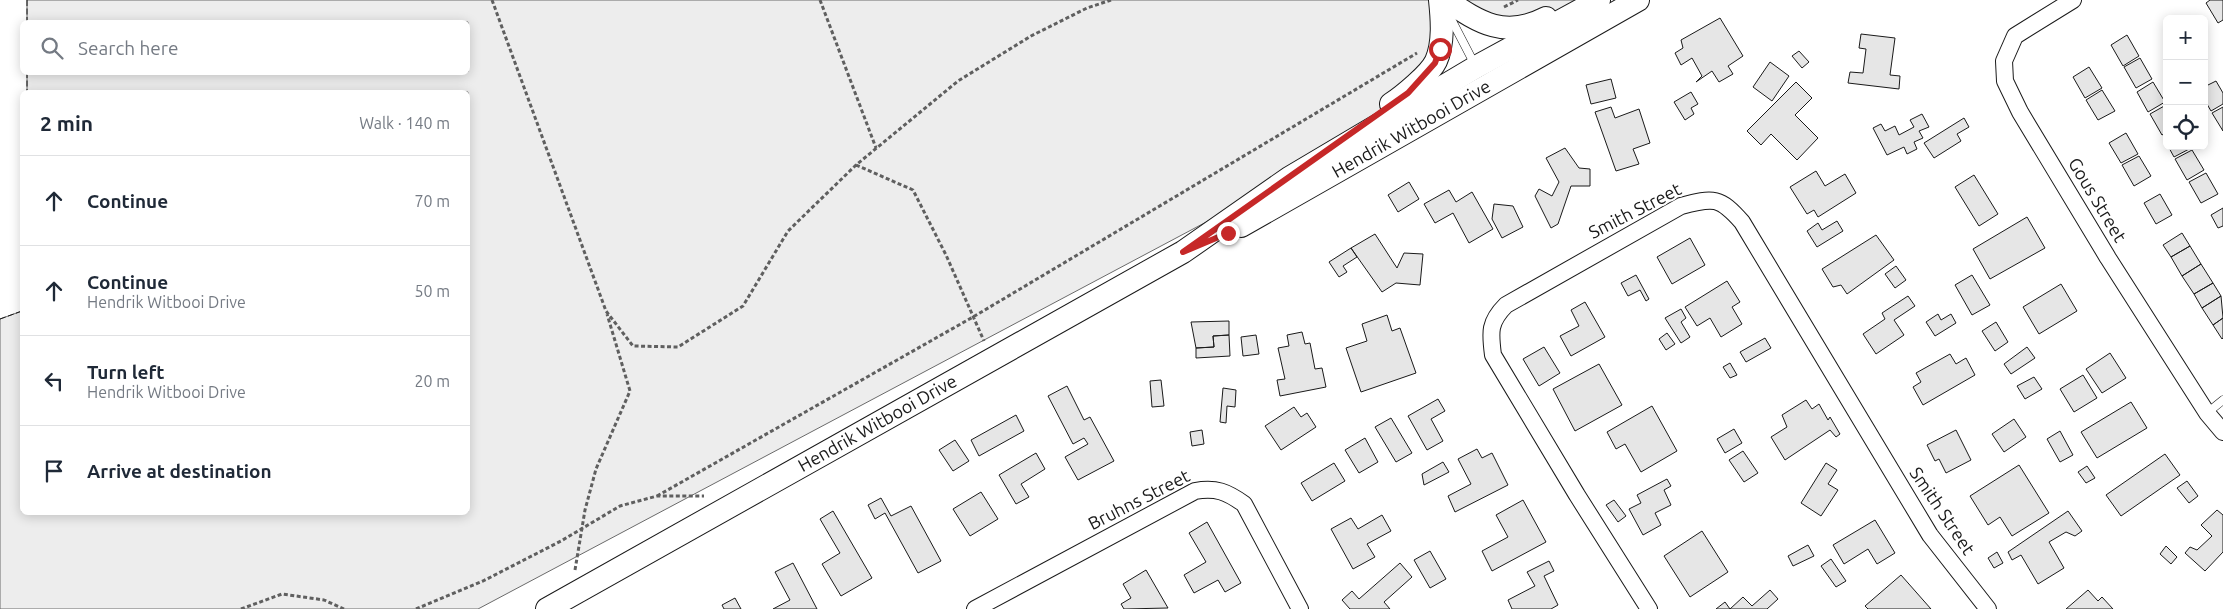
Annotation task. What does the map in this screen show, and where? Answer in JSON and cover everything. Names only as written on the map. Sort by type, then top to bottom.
[{"type":"main road","points":[[1289,178],[1408,93],[1435,63],[1442,18],[1440,0]]},
{"type":"main road","points":[[1446,0],[1478,21],[1501,27],[1534,24],[1582,0]]},
{"type":"main road","name":"Hendrik Witbooi Drive","points":[[1183,252],[1228,233],[1289,200],[1599,0]]},
{"type":"main road","name":"Hendrik Witbooi Drive","points":[[547,609],[1183,252],[1289,178],[1482,76],[1638,0]]},
{"type":"main road","name":"Hendrik Witbooi Drive","points":[[535,609],[570,595]]},
{"type":"street","name":"Gous Street","points":[[2073,0],[2015,36],[2004,61],[2005,80],[2020,112],[2108,258],[2206,413],[2223,432]]},
{"type":"street","name":"Smith Street","points":[[1649,609],[1577,496],[1493,355],[1492,322],[1506,305],[1682,206],[1709,200],[1726,205],[1742,222],[1930,535],[1988,609]]},
{"type":"street","name":"Bruhns Street","points":[[975,609],[1195,491],[1210,488],[1233,496],[1244,504],[1300,609]]},
{"type":"lane","points":[[1440,0],[1482,76]]},
{"type":"lane","points":[[2206,413],[2223,400]]},
{"type":"path","points":[[492,0],[606,311],[630,391],[596,469],[582,528],[570,595]]},
{"type":"path","points":[[820,0],[876,148]]},
{"type":"path","points":[[606,311],[633,346],[678,347],[743,306],[788,231],[856,165],[958,81],[1031,36],[1087,8],[1111,0]]},
{"type":"path","points":[[1478,21],[1518,0]]},
{"type":"path","points":[[416,609],[483,581],[620,506],[658,496],[973,317],[1440,40]]},
{"type":"path","points":[[856,165],[913,190],[946,255],[992,359]]},
{"type":"path","points":[[658,496],[701,497],[710,495]]},
{"type":"path","points":[[241,609],[282,594],[324,600],[344,609]]},
{"type":"shaded area","points":[[27,0],[1440,0],[1440,40],[1408,93],[1289,178],[478,609],[0,609],[0,319],[20,312],[20,515],[470,515],[470,90],[27,90],[27,75],[470,75],[470,20],[27,20]]},
{"type":"shaded area","points":[[1446,0],[1582,0],[1520,27]]},
{"type":"building","points":[[2210,0],[2223,0],[2223,20],[2218,23],[2206,3]]},
{"type":"building","points":[[1720,18],[1743,56],[1728,66],[1733,74],[1719,82],[1712,71],[1696,82],[1702,76],[1692,58],[1681,65],[1675,53],[1683,48],[1681,40]]},
{"type":"building","points":[[1861,34],[1895,38],[1890,75],[1900,76],[1899,89],[1848,83],[1850,72],[1863,73],[1866,49],[1859,48]]},
{"type":"building","points":[[2127,35],[2139,56],[2123,66],[2111,45]]},
{"type":"building","points":[[1799,51],[1809,62],[1802,68],[1792,56]]},
{"type":"building","points":[[2140,58],[2152,79],[2136,88],[2124,67]]},
{"type":"building","points":[[1770,62],[1789,76],[1772,101],[1753,87]]},
{"type":"building","points":[[2089,67],[2102,88],[2085,98],[2073,77]]},
{"type":"building","points":[[1611,79],[1616,98],[1591,104],[1586,85]]},
{"type":"building","points":[[2216,81],[2223,93],[2223,104],[2211,111],[2208,106],[2208,85]]},
{"type":"building","points":[[1796,82],[1812,98],[1795,115],[1818,138],[1797,160],[1771,134],[1761,145],[1747,131]]},
{"type":"building","points":[[2153,82],[2163,99],[2163,103],[2148,112],[2137,92]]},
{"type":"building","points":[[2102,90],[2115,111],[2098,120],[2086,100]]},
{"type":"building","points":[[1691,92],[1698,104],[1691,108],[1694,114],[1685,120],[1674,102]]},
{"type":"building","points":[[1611,107],[1615,118],[1639,109],[1650,143],[1633,149],[1639,164],[1616,171],[1595,112]]},
{"type":"building","points":[[2163,107],[2163,134],[2162,135],[2150,114]]},
{"type":"building","points":[[2223,107],[2223,131],[2212,113]]},
{"type":"building","points":[[1922,114],[1929,127],[1919,131],[1923,138],[1914,142],[1917,149],[1907,154],[1904,147],[1887,155],[1873,128],[1881,124],[1885,131],[1895,126],[1899,135],[1914,127],[1910,120]]},
{"type":"building","points":[[1964,118],[1969,127],[1957,134],[1961,141],[1934,158],[1924,143]]},
{"type":"building","points":[[2126,133],[2138,154],[2121,163],[2109,143]]},
{"type":"building","points":[[1565,148],[1579,168],[1590,169],[1590,186],[1571,186],[1558,224],[1551,228],[1535,196],[1539,189],[1552,196],[1559,182],[1546,158]]},
{"type":"building","points":[[2170,150],[2187,150],[2174,157]]},
{"type":"building","points":[[2192,150],[2204,170],[2187,180],[2175,159]]},
{"type":"building","points":[[2139,156],[2151,176],[2134,186],[2122,165]]},
{"type":"building","points":[[1816,171],[1825,186],[1845,174],[1856,193],[1818,217],[1814,210],[1807,214],[1790,187]]},
{"type":"building","points":[[2206,173],[2218,194],[2201,203],[2189,182]]},
{"type":"building","points":[[1974,175],[1998,214],[1979,226],[1955,187]]},
{"type":"building","points":[[1409,182],[1419,199],[1398,212],[1388,195]]},
{"type":"building","points":[[1449,190],[1456,202],[1472,192],[1493,229],[1469,243],[1453,213],[1435,223],[1424,204]]},
{"type":"building","points":[[2160,194],[2172,215],[2156,224],[2144,203]]},
{"type":"building","points":[[1494,204],[1513,206],[1523,227],[1502,238],[1492,219]]},
{"type":"building","points":[[2223,208],[2223,226],[2218,228],[2211,215]]},
{"type":"building","points":[[2027,217],[2045,248],[1990,279],[1973,249]]},
{"type":"building","points":[[1837,221],[1843,231],[1817,247],[1807,231],[1818,223],[1822,230]]},
{"type":"building","points":[[2182,233],[2190,246],[2171,257],[2163,245]]},
{"type":"building","points":[[1375,234],[1397,268],[1404,253],[1423,254],[1420,285],[1396,283],[1382,292],[1351,248]]},
{"type":"building","points":[[1876,235],[1894,260],[1847,294],[1841,285],[1833,287],[1822,269]]},
{"type":"building","points":[[1690,238],[1705,265],[1672,284],[1657,257]]},
{"type":"building","points":[[2190,246],[2201,264],[2182,276],[2171,257]]},
{"type":"building","points":[[1351,248],[1357,257],[1343,266],[1347,272],[1339,277],[1329,262]]},
{"type":"building","points":[[2201,264],[2213,283],[2194,294],[2182,276]]},
{"type":"building","points":[[1896,266],[1906,280],[1895,288],[1885,274]]},
{"type":"building","points":[[1636,275],[1649,299],[1646,301],[1640,290],[1628,296],[1621,283]]},
{"type":"building","points":[[1972,275],[1990,305],[1972,315],[1955,285]]},
{"type":"building","points":[[1727,281],[1740,302],[1732,307],[1742,324],[1721,337],[1710,318],[1697,326],[1685,307]]},
{"type":"building","points":[[2213,283],[2221,296],[2202,308],[2194,294]]},
{"type":"building","points":[[2061,284],[2077,311],[2039,334],[2023,307]]},
{"type":"building","points":[[1908,296],[1915,306],[1894,320],[1904,335],[1876,354],[1863,334],[1885,319],[1882,313]]},
{"type":"building","points":[[2221,296],[2223,318],[2213,325],[2202,308]]},
{"type":"building","points":[[1585,302],[1605,337],[1571,356],[1560,336],[1579,326],[1571,310]]},
{"type":"building","points":[[1681,309],[1686,318],[1681,322],[1690,337],[1681,343],[1665,318]]},
{"type":"building","points":[[1938,314],[1941,320],[1951,314],[1956,323],[1935,336],[1926,322]]},
{"type":"building","points":[[1387,315],[1392,331],[1400,328],[1416,373],[1361,392],[1346,348],[1367,341],[1362,324]]},
{"type":"building","points":[[2223,318],[2223,338],[2222,339],[2213,325]]},
{"type":"building","points":[[1229,321],[1229,335],[1213,336],[1214,347],[1196,348],[1191,322]]},
{"type":"building","points":[[1996,322],[2008,342],[1995,351],[1982,331]]},
{"type":"building","points":[[1302,332],[1305,344],[1310,343],[1315,369],[1322,368],[1326,387],[1280,396],[1277,380],[1285,379],[1278,348],[1289,346],[1287,335]]},
{"type":"building","points":[[1667,333],[1675,344],[1666,350],[1659,339]]},
{"type":"building","points":[[1229,335],[1230,356],[1196,358],[1196,348],[1214,347],[1213,336]]},
{"type":"building","points":[[1256,335],[1259,354],[1243,356],[1241,337]]},
{"type":"building","points":[[1765,338],[1771,348],[1746,362],[1740,352]]},
{"type":"building","points":[[1544,347],[1560,373],[1539,386],[1523,359]]},
{"type":"building","points":[[2027,347],[2035,358],[2011,374],[2004,364]]},
{"type":"building","points":[[2110,353],[2126,378],[2102,393],[2086,369]]},
{"type":"building","points":[[1950,354],[1956,364],[1966,358],[1975,375],[1923,405],[1913,387],[1921,382],[1916,373]]},
{"type":"building","points":[[1730,363],[1737,375],[1730,378],[1723,367]]},
{"type":"building","points":[[1599,364],[1622,405],[1575,431],[1553,389]]},
{"type":"building","points":[[2083,375],[2097,398],[2074,412],[2060,389]]},
{"type":"building","points":[[2034,377],[2042,389],[2025,399],[2017,386]]},
{"type":"building","points":[[1161,380],[1164,406],[1152,407],[1150,381]]},
{"type":"building","points":[[1067,386],[1084,420],[1090,417],[1114,461],[1078,480],[1065,457],[1088,444],[1084,438],[1073,444],[1048,396]]},
{"type":"building","points":[[1223,388],[1236,390],[1235,407],[1227,406],[1226,423],[1220,422]]},
{"type":"building","points":[[1438,399],[1445,411],[1431,419],[1443,441],[1427,450],[1408,416]]},
{"type":"building","points":[[1806,400],[1812,409],[1819,404],[1828,420],[1830,417],[1840,434],[1836,437],[1830,430],[1785,460],[1771,437],[1787,427],[1782,415]]},
{"type":"building","points":[[2131,402],[2147,428],[2097,458],[2081,432]]},
{"type":"building","points":[[1652,406],[1677,451],[1641,472],[1625,444],[1616,449],[1607,432]]},
{"type":"building","points":[[1294,407],[1301,417],[1307,413],[1316,427],[1281,450],[1265,426]]},
{"type":"building","points":[[1016,415],[1024,431],[979,456],[971,440]]},
{"type":"building","points":[[1391,418],[1412,453],[1396,462],[1375,427]]},
{"type":"building","points":[[2014,419],[2026,437],[2004,452],[1992,434]]},
{"type":"building","points":[[1734,429],[1742,443],[1725,453],[1717,439]]},
{"type":"building","points":[[1202,430],[1204,444],[1192,446],[1190,432]]},
{"type":"building","points":[[1956,430],[1971,460],[1946,473],[1939,459],[1935,461],[1927,445]]},
{"type":"building","points":[[2060,431],[2073,455],[2060,462],[2047,439]]},
{"type":"building","points":[[1365,438],[1378,462],[1359,473],[1345,450]]},
{"type":"building","points":[[955,440],[969,461],[953,471],[939,450]]},
{"type":"building","points":[[1477,449],[1482,458],[1492,453],[1508,485],[1455,512],[1448,496],[1471,484],[1458,459]]},
{"type":"building","points":[[1743,451],[1758,473],[1744,482],[1729,460]]},
{"type":"building","points":[[1036,453],[1045,469],[1021,484],[1029,497],[1016,504],[999,475]]},
{"type":"building","points":[[2165,454],[2180,475],[2121,516],[2106,495]]},
{"type":"building","points":[[1443,462],[1449,472],[1424,485],[1422,474]]},
{"type":"building","points":[[1334,463],[1345,481],[1312,501],[1301,483]]},
{"type":"building","points":[[1826,463],[1837,470],[1828,484],[1838,490],[1821,516],[1801,503]]},
{"type":"building","points":[[2019,465],[2049,513],[2012,536],[2000,517],[1988,525],[1970,496]]},
{"type":"building","points":[[2087,466],[2095,478],[2086,483],[2078,472]]},
{"type":"building","points":[[1667,479],[1671,486],[1664,490],[1671,505],[1655,513],[1661,525],[1643,535],[1629,509],[1641,503],[1637,495]]},
{"type":"building","points":[[2187,481],[2198,496],[2189,503],[2177,488]]},
{"type":"building","points":[[981,492],[998,519],[970,536],[953,509]]},
{"type":"building","points":[[881,498],[891,516],[911,506],[941,561],[918,573],[885,513],[875,519],[868,505]]},
{"type":"building","points":[[1523,500],[1546,542],[1492,571],[1482,551],[1508,537],[1496,515]]},
{"type":"building","points":[[1614,500],[1626,516],[1618,522],[1606,505]]},
{"type":"building","points":[[2217,510],[2223,515],[2223,552],[2205,571],[2185,553],[2190,547],[2197,550],[2212,536],[2201,525]]},
{"type":"building","points":[[833,511],[872,578],[841,596],[822,564],[840,553],[820,519]]},
{"type":"building","points":[[2068,511],[2082,531],[2075,536],[2066,532],[2049,542],[2064,568],[2038,584],[2021,555],[2012,560],[2008,552]]},
{"type":"building","points":[[1382,515],[1391,531],[1367,544],[1375,557],[1353,569],[1331,529],[1351,518],[1358,529]]},
{"type":"building","points":[[1875,520],[1895,553],[1877,564],[1868,549],[1844,564],[1833,545]]},
{"type":"building","points":[[1207,522],[1241,583],[1225,592],[1218,580],[1194,593],[1184,575],[1206,562],[1189,533]]},
{"type":"building","points":[[1702,531],[1728,572],[1690,597],[1664,556]]},
{"type":"building","points":[[1808,545],[1814,556],[1793,566],[1788,556]]},
{"type":"building","points":[[2166,546],[2177,557],[2171,564],[2160,554]]},
{"type":"building","points":[[1430,551],[1446,579],[1430,588],[1414,560]]},
{"type":"building","points":[[1997,552],[2003,563],[1994,568],[1988,558]]},
{"type":"building","points":[[1831,559],[1846,581],[1836,587],[1821,566]]},
{"type":"building","points":[[1549,561],[1554,571],[1544,576],[1558,605],[1551,609],[1512,609],[1508,600],[1535,586],[1527,572]]},
{"type":"building","points":[[793,563],[817,609],[773,609],[790,600],[775,572]]},
{"type":"building","points":[[1400,563],[1412,577],[1384,602],[1390,609],[1350,609],[1342,600],[1352,591],[1359,599]]},
{"type":"building","points":[[1146,570],[1168,608],[1124,609],[1121,604],[1131,598],[1123,584]]},
{"type":"building","points":[[1901,575],[1931,609],[1868,609],[1865,606]]},
{"type":"building","points":[[1770,590],[1778,599],[1767,609],[1730,609],[1743,597],[1752,606]]},
{"type":"building","points":[[2088,590],[2098,601],[2102,597],[2113,609],[2066,609]]},
{"type":"building","points":[[735,598],[741,609],[724,609],[722,605]]},
{"type":"building","points":[[1725,602],[1730,609],[1716,609]]},
{"type":"fence","points":[[27,0],[27,20]]},
{"type":"fence","points":[[27,75],[27,90]]},
{"type":"fence","points":[[0,319],[20,312]]},
{"type":"route","points":[[1228,233],[1183,252],[1408,93],[1435,63],[1440,49]]}]
